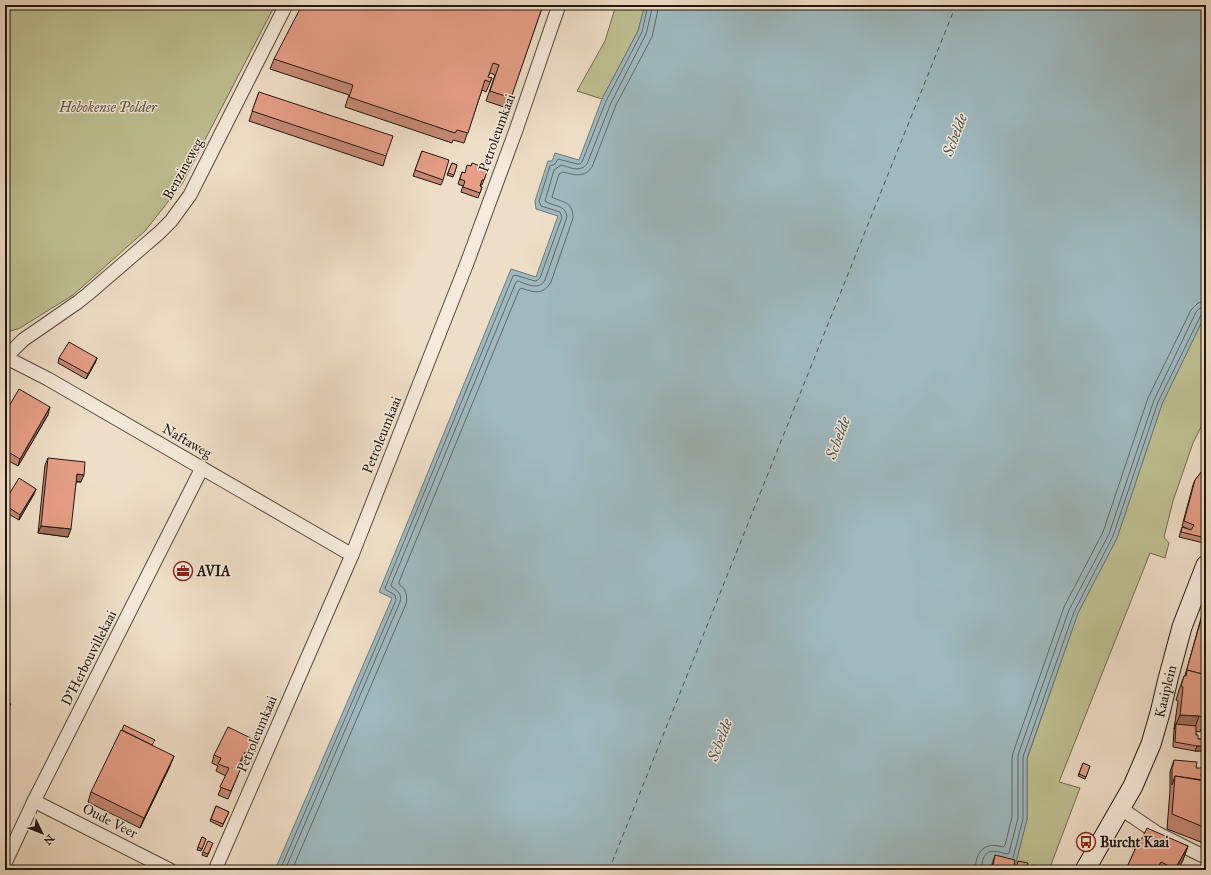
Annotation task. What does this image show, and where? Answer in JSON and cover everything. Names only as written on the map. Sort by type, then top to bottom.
[{"type":"street","name":"Benzineweg","points":[[5,357],[22,340],[78,302],[98,286],[159,233],[178,212],[190,195],[286,5]]},
{"type":"street","name":"Petroleumkaai","points":[[216,870],[352,555],[467,263],[516,130],[559,5]]},
{"type":"street","name":"Naftaweg","points":[[5,357],[48,379],[352,555]]},
{"type":"street","name":"D'Herbouvillekaai","points":[[5,862],[34,801],[202,468]]},
{"type":"street","name":"Kaaiplein","points":[[1086,870],[1133,786],[1151,744],[1179,638],[1205,568]]},
{"type":"street","name":"Oude Veer","points":[[34,801],[170,870]]},
{"type":"street","points":[[1120,808],[1157,833],[1206,857]]},
{"type":"green space","name":"Hobokense Polder","points":[[5,5],[275,5],[182,184],[145,231],[73,295],[20,328],[5,333]]},
{"type":"green space","points":[[616,5],[645,5],[638,31],[602,99],[577,91],[605,41]]},
{"type":"green space","points":[[1206,313],[1206,417],[1193,443],[1173,501],[1164,537],[1169,543],[1165,558],[1150,553],[1059,782],[1080,788],[1049,870],[1031,870],[1015,866],[1027,819],[1027,759],[1078,613],[1117,538],[1162,404]]},
{"type":"water","name":"Schelde","points":[[645,5],[1206,5],[1206,313],[1162,404],[1117,538],[1078,613],[1027,758],[1027,819],[1015,866],[993,859],[990,870],[275,870],[392,598],[379,592],[511,269],[536,277],[558,216],[536,209],[535,201],[548,161],[552,161],[555,153],[579,160],[602,99],[638,31]]},
{"type":"building","points":[[302,5],[543,5],[511,98],[490,91],[499,65],[493,63],[488,77],[492,78],[490,82],[485,80],[468,133],[457,130],[455,133],[349,97],[353,85],[274,59]]},
{"type":"building","points":[[259,92],[393,136],[386,156],[252,111]]},
{"type":"building","points":[[422,151],[449,160],[443,180],[415,170]]},
{"type":"building","points":[[452,163],[457,165],[454,175],[448,173]]},
{"type":"building","points":[[472,163],[488,169],[480,186],[482,187],[480,193],[463,187],[465,181],[460,179],[462,172],[465,173],[467,165],[471,166]]},
{"type":"building","points":[[69,342],[97,358],[88,374],[59,358]]},
{"type":"building","points":[[19,389],[50,407],[20,459],[5,450],[5,413]]},
{"type":"building","points":[[48,458],[85,462],[84,475],[77,474],[71,529],[41,526]]},
{"type":"building","points":[[1206,466],[1206,538],[1181,532],[1182,527],[1191,530],[1194,525],[1184,521],[1195,480]]},
{"type":"building","points":[[19,478],[36,489],[20,515],[5,505],[5,501]]},
{"type":"building","points":[[1206,602],[1206,675],[1187,670],[1185,676]]},
{"type":"building","points":[[1187,670],[1206,675],[1205,718],[1199,716],[1180,715],[1183,687],[1181,686]]},
{"type":"building","points":[[5,680],[9,682],[7,687],[5,686]]},
{"type":"building","points":[[5,701],[11,704],[5,719]]},
{"type":"building","points":[[1176,724],[1196,726],[1196,735],[1198,735],[1198,739],[1206,739],[1206,746],[1175,742]]},
{"type":"building","points":[[124,725],[155,740],[152,745],[122,730]]},
{"type":"building","points":[[228,727],[259,742],[253,756],[245,752],[238,766],[241,768],[231,791],[220,787],[229,768],[218,764],[221,758],[214,755]]},
{"type":"building","points":[[121,730],[174,756],[144,818],[91,792]]},
{"type":"building","points":[[1174,760],[1197,762],[1196,768],[1202,768],[1201,776],[1203,776],[1203,780],[1175,776],[1172,785],[1172,767]]},
{"type":"building","points":[[1083,763],[1090,766],[1086,777],[1079,774]]},
{"type":"building","points":[[1175,776],[1205,781],[1206,828],[1172,814]]},
{"type":"building","points":[[216,806],[229,812],[223,824],[211,819]]},
{"type":"building","points":[[1147,828],[1188,846],[1175,869],[1161,862],[1156,870],[1133,870],[1127,867]]},
{"type":"building","points":[[202,837],[206,839],[202,849],[198,847]]},
{"type":"building","points":[[1141,839],[1136,847],[1135,846],[1138,841]]},
{"type":"building","points":[[208,841],[213,843],[208,854],[203,852]]},
{"type":"building","points":[[995,855],[1015,860],[1013,870],[992,870]]},
{"type":"building","points":[[1018,861],[1028,863],[1026,870],[1016,870]]},
{"type":"building","points":[[1033,865],[1044,868],[1044,870],[1032,870]]},
{"type":"waterway","points":[[5,19],[7,14],[7,5]]},
{"type":"ferry route","points":[[609,870],[956,5]]},
{"type":"place","name":"AVIA","points":[[183,571]]},
{"type":"place","name":"Burcht Kaai","points":[[1086,842]]}]
